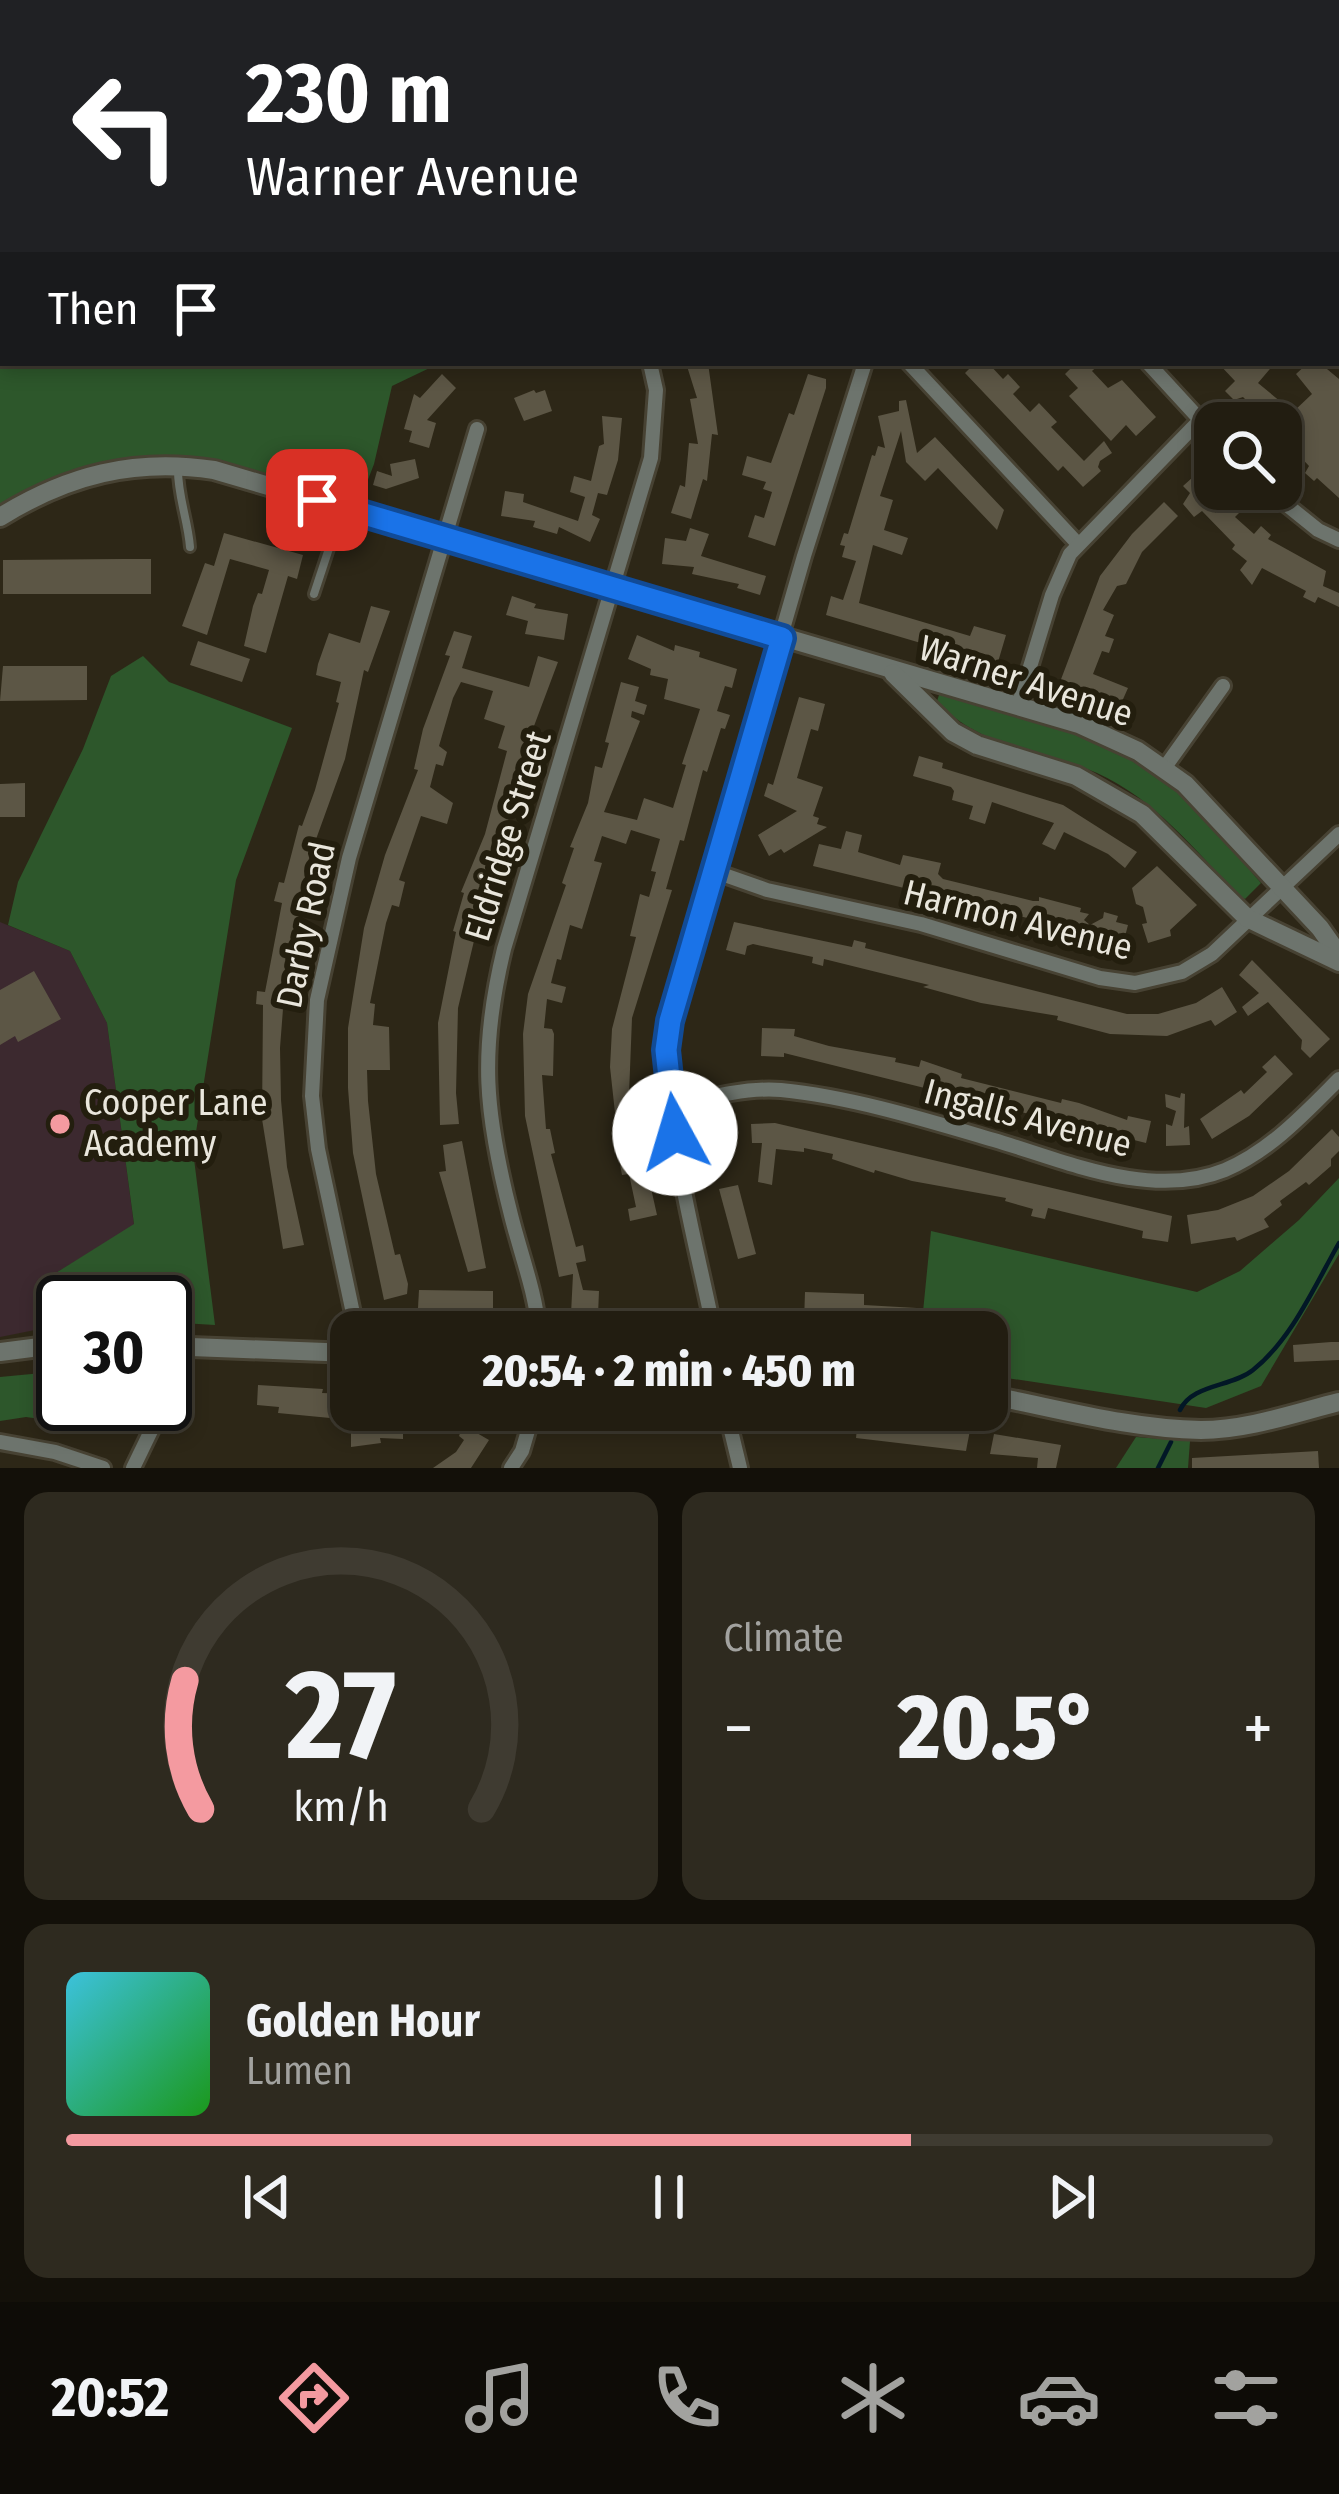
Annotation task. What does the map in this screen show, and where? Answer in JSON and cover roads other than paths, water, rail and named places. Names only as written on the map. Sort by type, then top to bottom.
[{"type":"street","name":"Eldridge Street","points":[[533,1311],[492,1135],[486,1048],[491,1002],[651,458],[656,390],[651,366]]},
{"type":"street","points":[[710,1311],[673,1106],[666,1050],[670,1021],[864,366]]},
{"type":"street","points":[[912,366],[1078,544]]},
{"type":"street","points":[[1151,366],[1194,412]]},
{"type":"street","points":[[1018,706],[1057,582],[1078,544],[1194,426]]},
{"type":"street","name":"Darby Road","points":[[352,1311],[318,1149],[312,1096],[316,1000],[349,858],[477,429]]},
{"type":"street","name":"Warner Avenue","points":[[0,518],[62,483],[128,466],[214,470],[1093,730],[1165,767],[1208,807],[1339,959]]},
{"type":"street","points":[[1293,510],[1339,540]]},
{"type":"street","name":"Warner Avenue","points":[[893,673],[953,733],[976,745],[1076,776],[1124,801],[1247,918],[1339,959]]},
{"type":"street","points":[[1165,767],[1223,686]]},
{"type":"street","name":"Harmon Avenue","points":[[712,871],[766,890],[920,924],[1100,978],[1135,983],[1183,972],[1211,954],[1339,834]]},
{"type":"street","name":"Ingalls Avenue","points":[[673,1106],[776,1089],[875,1109],[1061,1162],[1153,1181],[1206,1176],[1243,1161],[1302,1116],[1339,1079]]},
{"type":"street","points":[[0,1352],[36,1347]]},
{"type":"street","points":[[192,1348],[330,1352]]},
{"type":"street","points":[[1008,1399],[1203,1430],[1339,1402]]},
{"type":"street","points":[[133,1468],[151,1431]]},
{"type":"street","points":[[512,1468],[528,1431]]},
{"type":"street","points":[[731,1431],[740,1468]]},
{"type":"street","points":[[0,1442],[55,1452],[103,1468]]},
{"type":"lane","points":[[178,465],[190,547]]},
{"type":"lane","points":[[314,594],[343,507]]},
{"type":"waterway","points":[[1180,1410],[1194,1395],[1244,1376],[1267,1357],[1302,1311],[1339,1243]]},
{"type":"waterway","points":[[1158,1468],[1171,1442]]},
{"type":"place","name":"Cooper Lane Academy","points":[[60,1124]]}]
